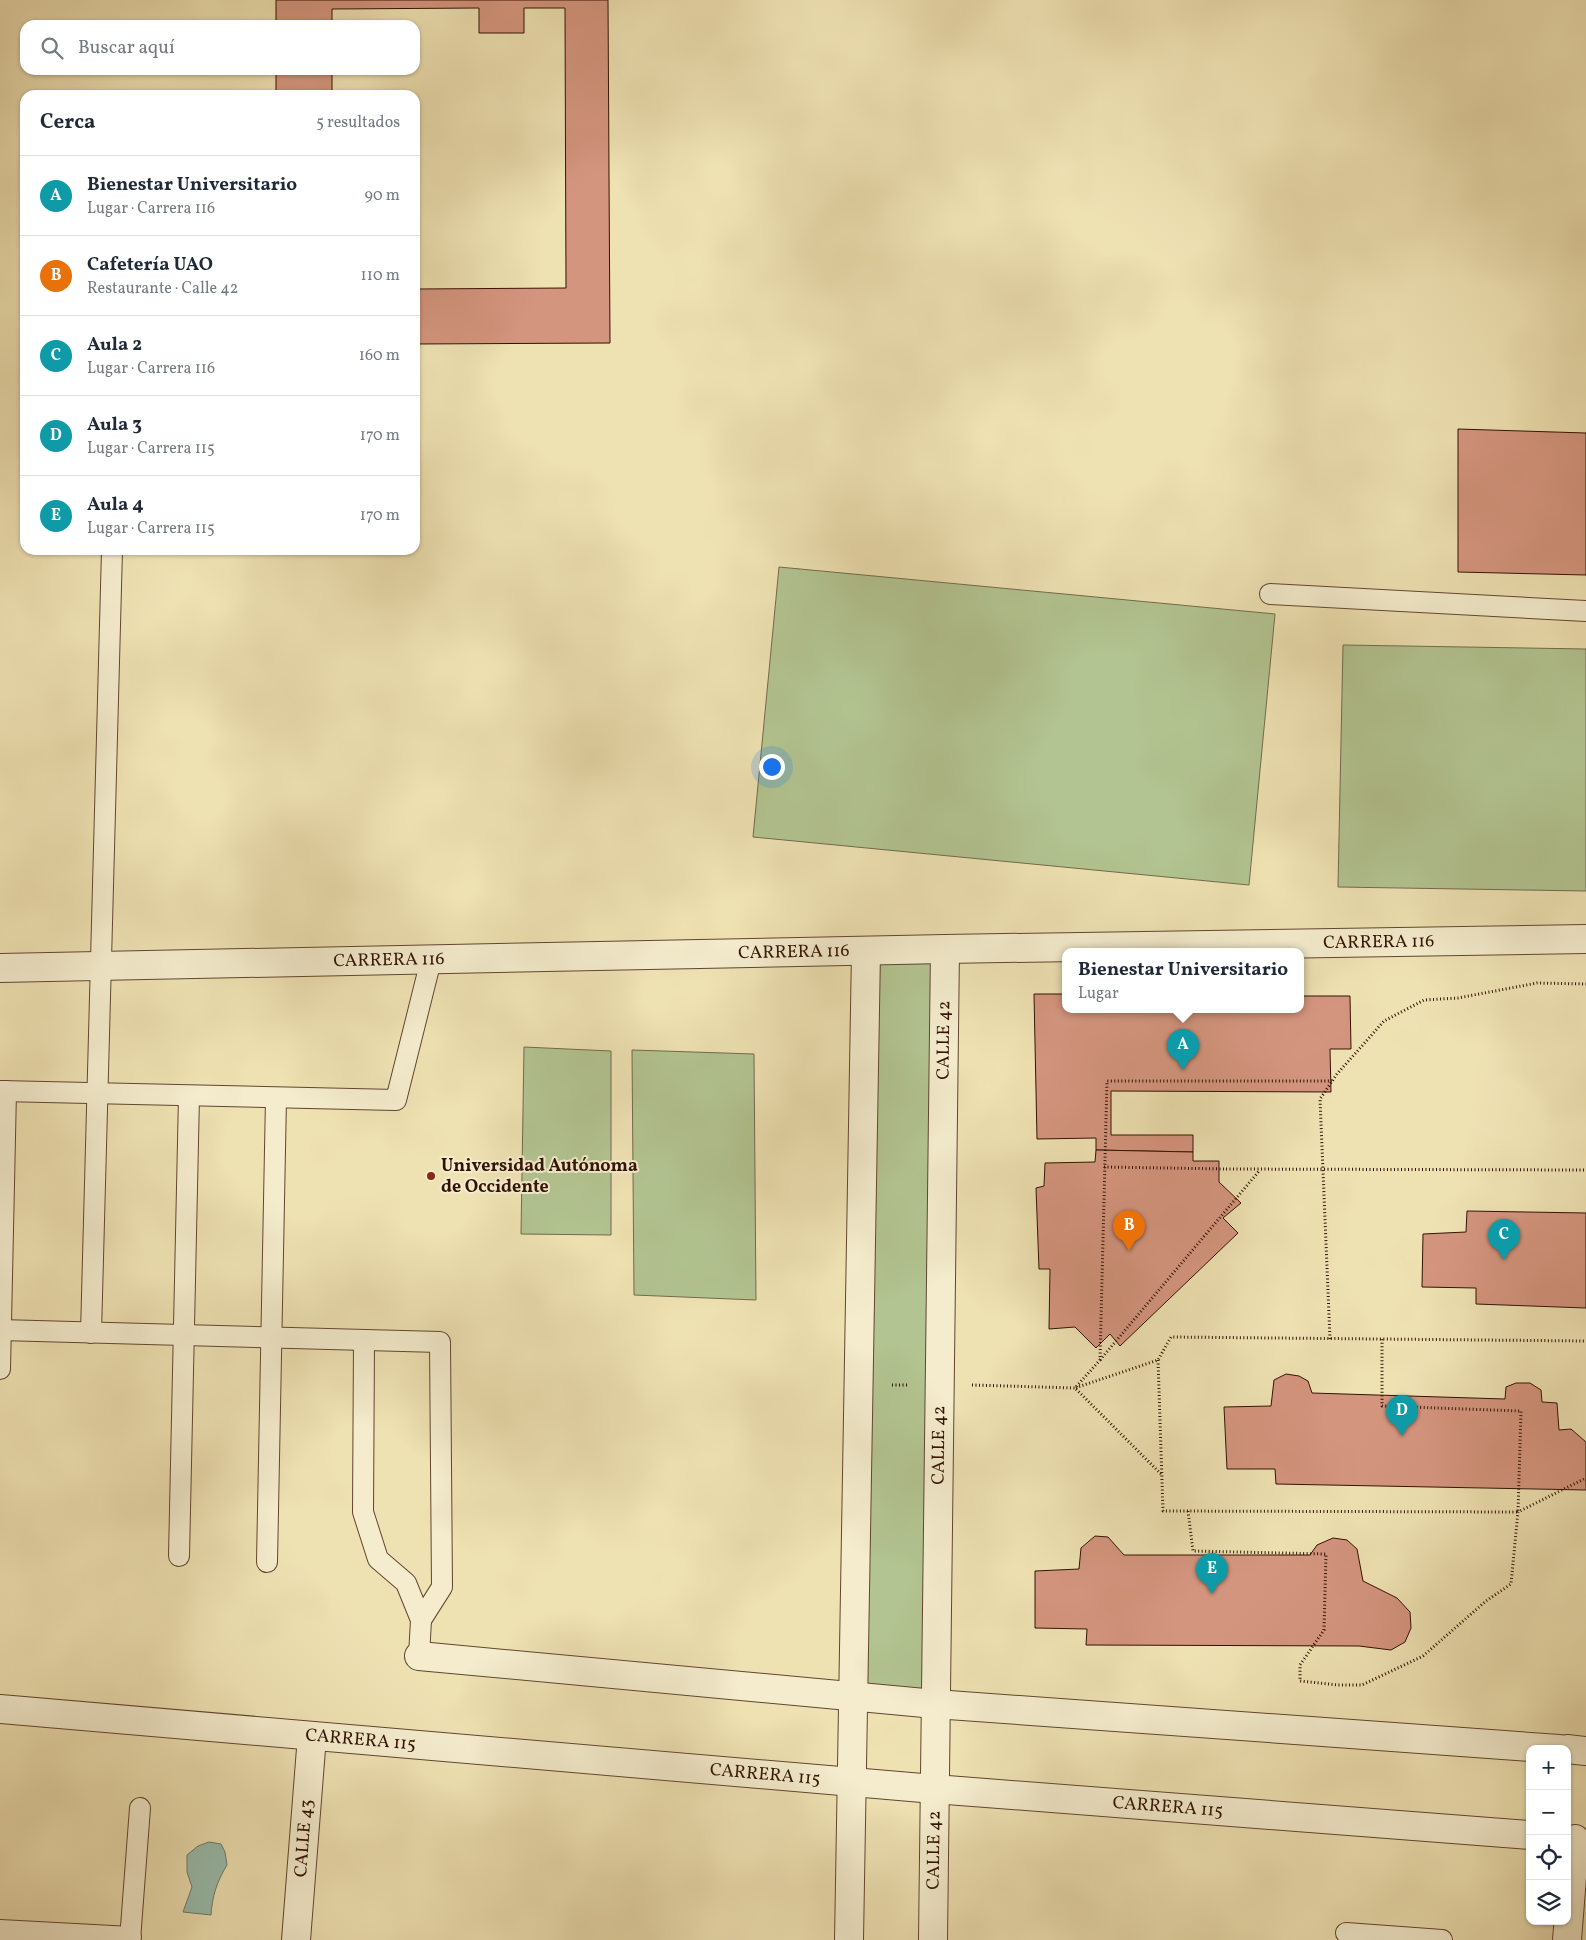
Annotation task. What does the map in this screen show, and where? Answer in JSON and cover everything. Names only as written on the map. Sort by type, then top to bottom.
[{"type":"street","name":"CARRERA 116","points":[[0,968],[945,949],[1586,939]]},
{"type":"street","name":"CALLE 42","points":[[933,1940],[945,949]]},
{"type":"street","points":[[849,1940],[866,952]]},
{"type":"street","points":[[419,1656],[935,1704],[1526,1747]]},
{"type":"street","name":"CARRERA 115","points":[[0,1709],[934,1789],[1526,1835]]},
{"type":"street","name":"CALLE 43","points":[[296,1940],[312,1736]]},
{"type":"street","points":[[1571,1749],[1586,1751]]},
{"type":"street","points":[[1567,1940],[1576,1839]]},
{"type":"lane","points":[[91,1333],[112,555]]},
{"type":"lane","points":[[1270,594],[1586,611]]},
{"type":"lane","points":[[0,1369],[3,1091],[396,1100],[431,960]]},
{"type":"lane","points":[[179,1556],[189,1096]]},
{"type":"lane","points":[[267,1562],[276,1098]]},
{"type":"lane","points":[[0,1330],[440,1342],[442,1588],[421,1620]]},
{"type":"lane","points":[[364,1340],[363,1512],[378,1559],[406,1583],[421,1620],[419,1656]]},
{"type":"lane","points":[[0,1930],[130,1939],[140,1808]]},
{"type":"lane","points":[[1346,1933],[1442,1940]]},
{"type":"path","points":[[1330,1339],[1320,1099],[1332,1081],[1384,1021],[1424,1000],[1458,998],[1537,984],[1586,984]]},
{"type":"path","points":[[1100,1360],[1107,1081],[1332,1081]]},
{"type":"path","points":[[1104,1167],[1232,1170],[1586,1170]]},
{"type":"path","points":[[1226,1169],[1232,1170]]},
{"type":"path","points":[[1075,1388],[1260,1169]]},
{"type":"path","points":[[1586,1341],[1170,1337],[1158,1360],[1163,1510],[1518,1512],[1586,1478]]},
{"type":"path","points":[[1188,1511],[1193,1551],[1326,1554],[1324,1630],[1300,1665],[1300,1681],[1338,1685],[1362,1684],[1423,1656],[1486,1601],[1511,1584],[1518,1512],[1521,1411],[1382,1406],[1382,1339]]},
{"type":"path","points":[[974,1385],[1075,1388],[1158,1360]]},
{"type":"path","points":[[858,1384],[939,1385]]},
{"type":"path","points":[[1075,1388],[1161,1474]]},
{"type":"green space","points":[[779,567],[1275,614],[1249,885],[753,837]]},
{"type":"green space","points":[[1343,645],[1586,649],[1586,891],[1338,887]]},
{"type":"green space","points":[[945,949],[935,1704],[853,1697],[866,951]]},
{"type":"green space","points":[[524,1047],[611,1051],[611,1235],[521,1234]]},
{"type":"green space","points":[[632,1050],[754,1054],[756,1300],[634,1295]]},
{"type":"shaded area","points":[[209,1842],[221,1844],[225,1852],[227,1865],[216,1889],[211,1915],[183,1912],[192,1887],[187,1872],[187,1855],[198,1846]]},
{"type":"building","points":[[276,0],[608,0],[610,343],[420,344],[420,289],[566,288],[565,8],[524,8],[524,33],[479,33],[479,8],[332,9],[332,20],[276,20]]},
{"type":"building","points":[[276,75],[332,75],[332,90],[276,90]]},
{"type":"building","points":[[1458,429],[1586,433],[1586,575],[1458,572]]},
{"type":"building","points":[[1034,994],[1062,994],[1062,1013],[1304,1013],[1304,996],[1350,996],[1351,1049],[1330,1049],[1331,1092],[1111,1091],[1111,1135],[1193,1135],[1193,1152],[1096,1150],[1096,1138],[1037,1139]]},
{"type":"building","points":[[1096,1150],[1193,1152],[1193,1161],[1219,1161],[1219,1182],[1241,1203],[1223,1218],[1238,1233],[1120,1346],[1110,1334],[1096,1348],[1075,1327],[1049,1329],[1050,1269],[1039,1269],[1036,1188],[1044,1186],[1045,1163],[1095,1162]]},
{"type":"building","points":[[1467,1211],[1586,1213],[1586,1308],[1476,1304],[1476,1288],[1422,1287],[1423,1234],[1466,1232]]},
{"type":"building","points":[[1286,1374],[1299,1376],[1308,1381],[1312,1393],[1505,1399],[1506,1387],[1516,1383],[1530,1383],[1541,1390],[1542,1402],[1557,1403],[1559,1430],[1571,1429],[1586,1442],[1586,1490],[1276,1484],[1275,1469],[1227,1469],[1224,1407],[1271,1406],[1274,1380]]},
{"type":"building","points":[[1095,1536],[1108,1537],[1124,1555],[1310,1555],[1317,1545],[1333,1538],[1347,1540],[1357,1549],[1363,1581],[1397,1598],[1410,1612],[1411,1628],[1405,1642],[1391,1650],[1359,1646],[1086,1645],[1087,1629],[1035,1628],[1035,1571],[1079,1569],[1081,1548]]},
{"type":"place","name":"Bienestar Universitario","points":[[1183,1070]]},
{"type":"place","name":"Universidad Autónoma de Occidente","points":[[431,1176]]},
{"type":"place","name":"Cafetería UAO","points":[[1129,1251]]},
{"type":"place","name":"Aula 2","points":[[1504,1260]]},
{"type":"place","name":"Aula 3","points":[[1402,1436]]},
{"type":"place","name":"Aula 4","points":[[1212,1594]]}]
